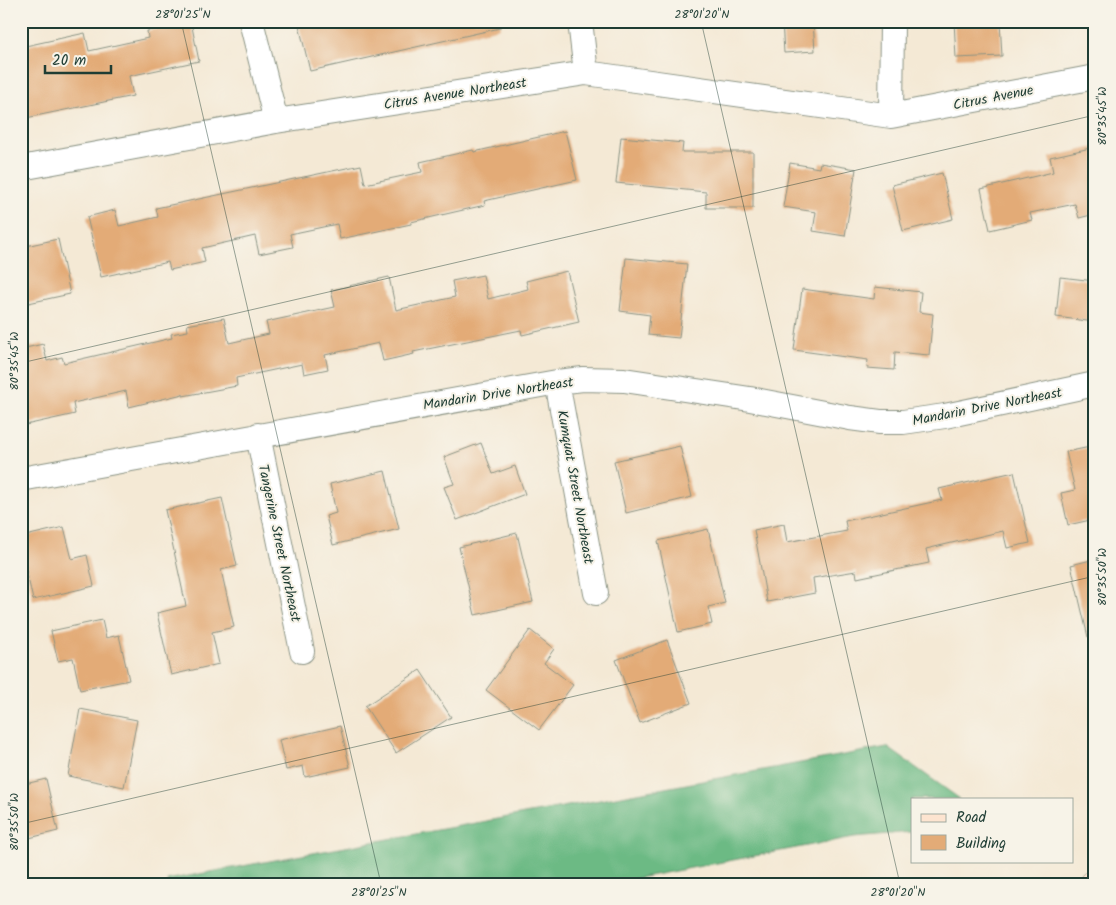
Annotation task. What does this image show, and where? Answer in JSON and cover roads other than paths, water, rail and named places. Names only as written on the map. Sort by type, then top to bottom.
[{"type":"street","points":[[251,21],[276,121]]},
{"type":"street","points":[[580,21],[586,73]]},
{"type":"street","points":[[891,116],[892,21]]},
{"type":"street","name":"Citrus Avenue Northeast","points":[[21,168],[276,121],[586,73],[891,116]]},
{"type":"street","name":"Citrus Avenue","points":[[891,116],[1095,77]]},
{"type":"street","name":"Mandarin Drive Northeast","points":[[21,478],[557,382],[624,380],[750,399],[880,422],[903,422],[945,416],[1095,384]]},
{"type":"street","name":"Kumquat Street Northeast","points":[[557,382],[596,593]]},
{"type":"street","name":"Tangerine Street Northeast","points":[[258,435],[302,650]]}]
